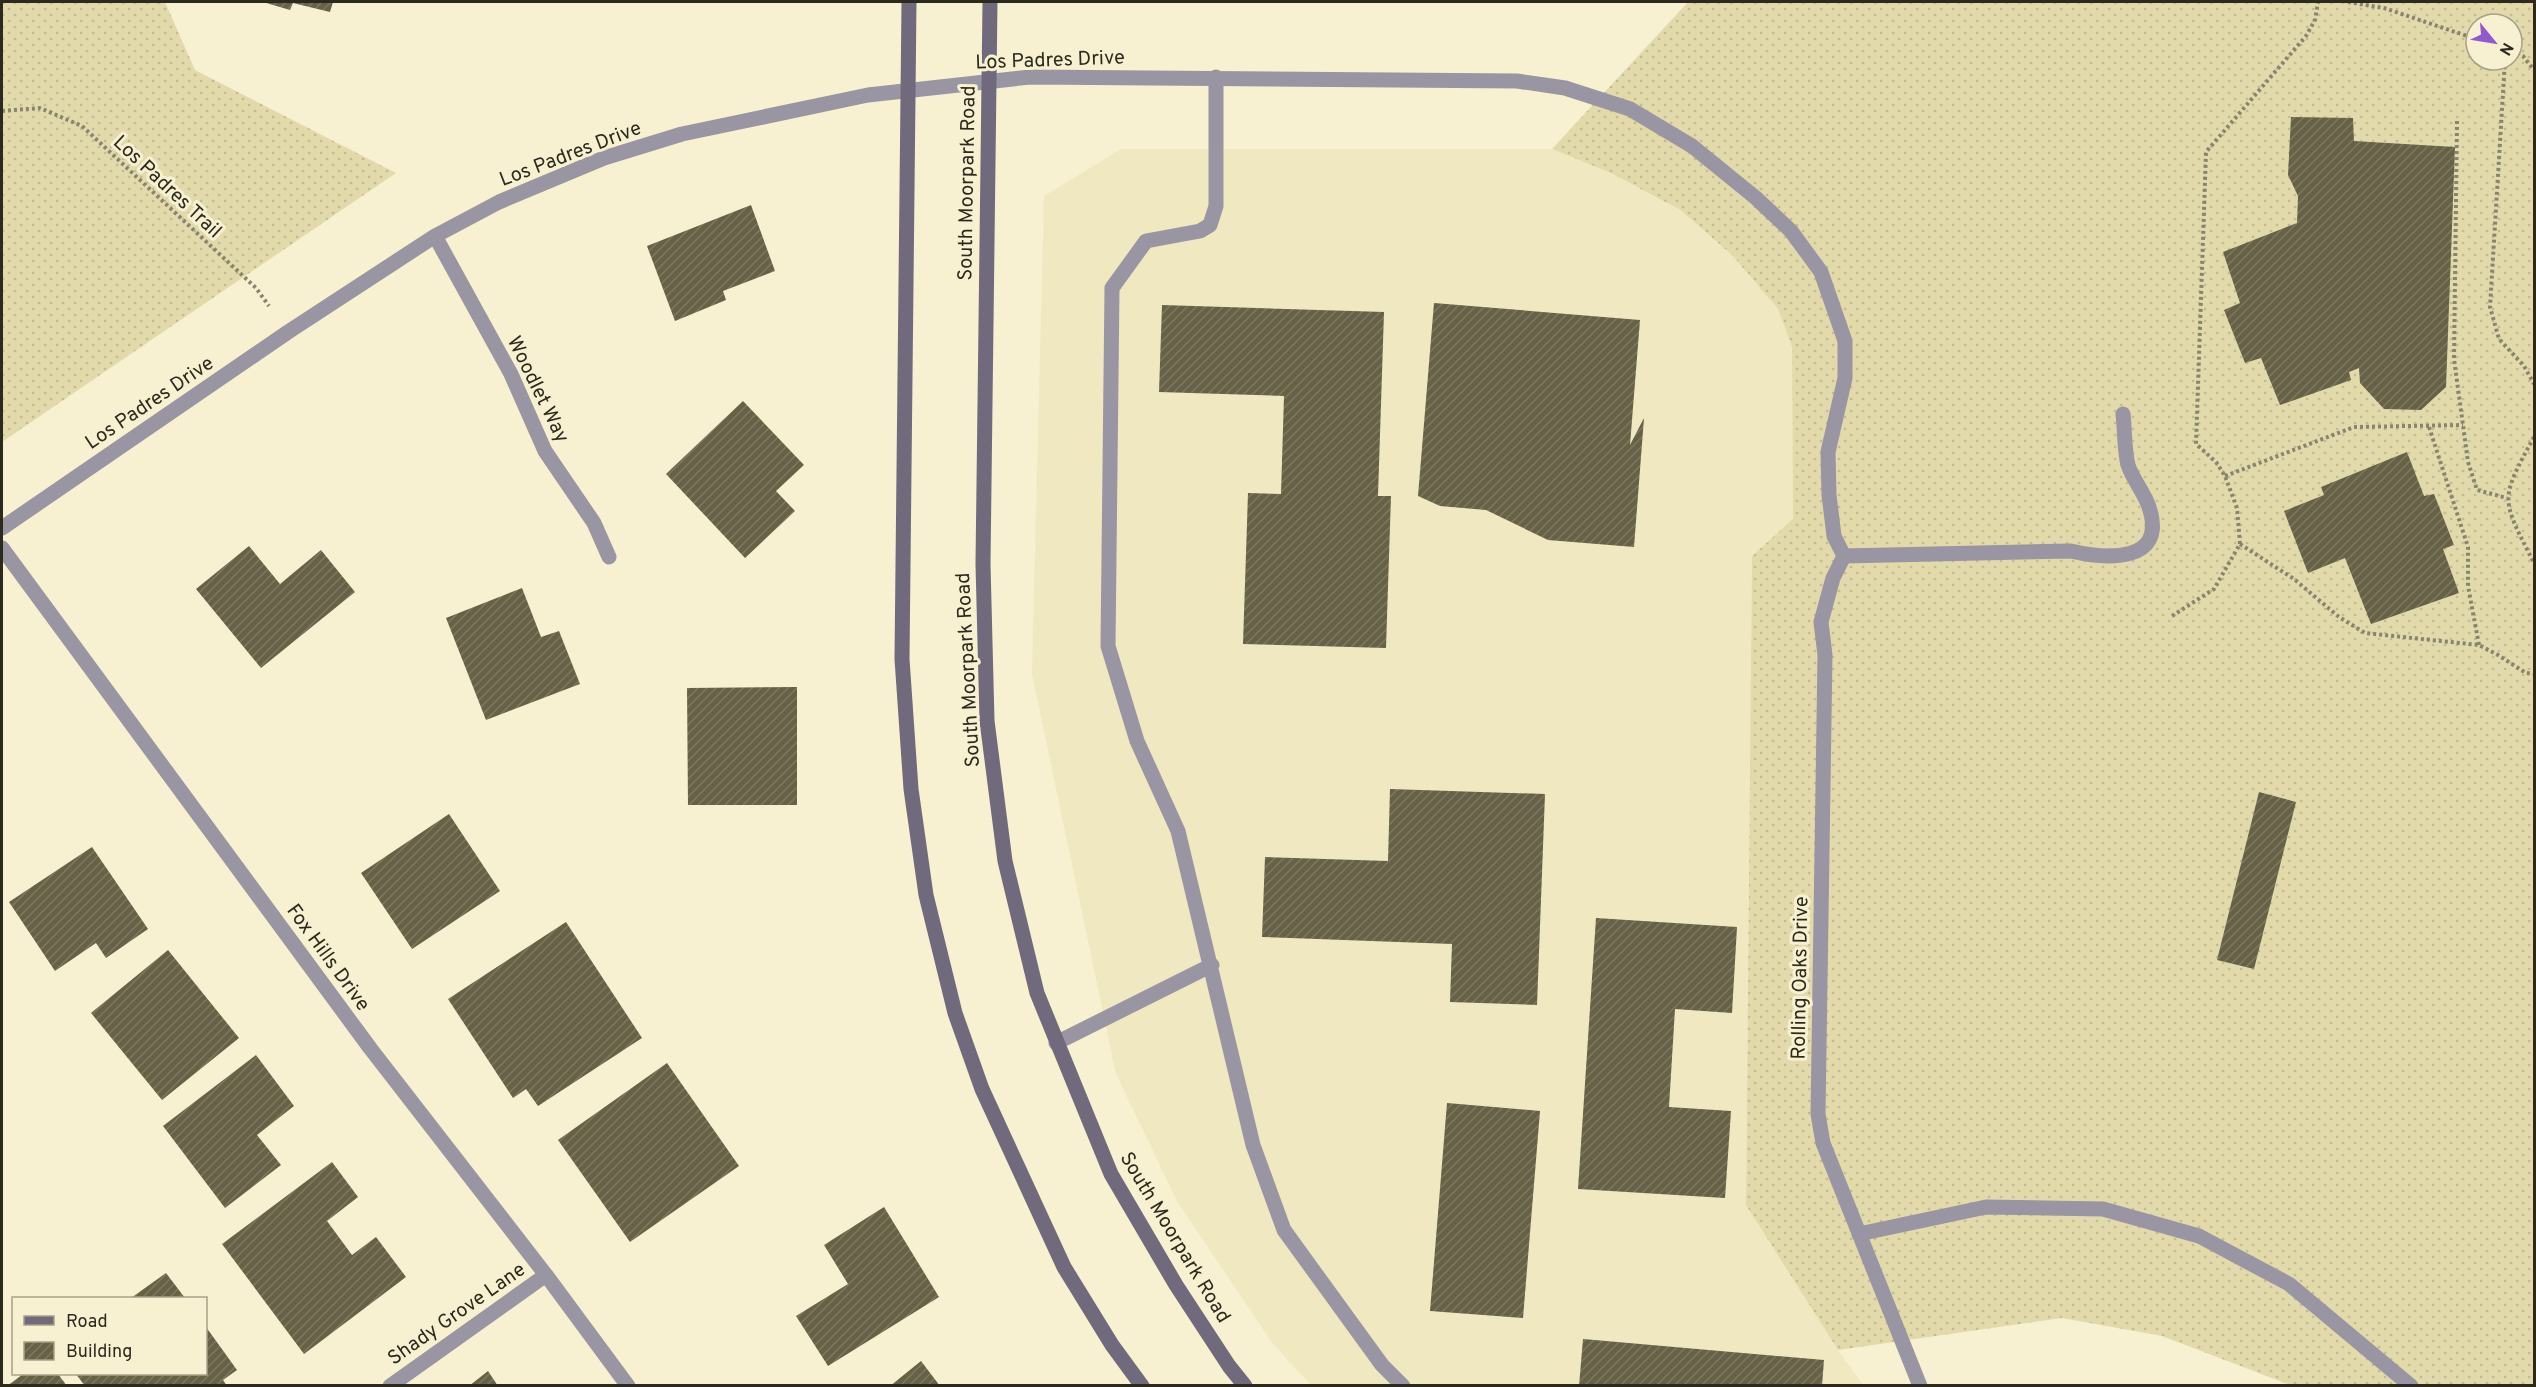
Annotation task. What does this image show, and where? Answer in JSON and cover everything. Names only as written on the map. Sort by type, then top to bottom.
[{"type":"street","points":[[909,2],[902,659],[911,789],[927,895],[955,1013],[982,1089],[1064,1267],[1112,1345],[1142,1386]]},
{"type":"street","name":"South Moorpark Road","points":[[990,2],[983,564],[987,721],[1005,861],[1037,993],[1111,1174],[1176,1285],[1229,1366],[1245,1386]]},
{"type":"street","name":"Los Padres Drive","points":[[2,528],[288,332],[435,236],[499,202],[604,158],[682,134],[846,99],[908,89],[1030,76],[1216,76],[1517,81],[1565,88],[1630,109],[1692,146],[1756,198],[1791,231],[1821,272],[1845,341],[1845,378],[1828,452],[1829,495],[1834,536],[1844,556]]},
{"type":"street","points":[[1216,76],[1216,206],[1210,225],[1200,231],[1146,241],[1112,288],[1107,646],[1137,741],[1178,831],[1212,965],[1253,1144],[1284,1230],[1382,1365],[1403,1386]]},
{"type":"street","name":"Woodlet Way","points":[[435,236],[511,374],[545,451],[594,523],[609,557]]},
{"type":"street","points":[[1844,556],[2071,551],[2090,555],[2128,555],[2140,548],[2149,538],[2152,524],[2150,509],[2143,491],[2129,466],[2123,414]]},
{"type":"street","name":"Fox Hills Drive","points":[[2,548],[370,1048],[546,1275],[628,1386]]},
{"type":"street","name":"Rolling Oaks Drive","points":[[1844,556],[1833,578],[1821,622],[1825,655],[1818,1114],[1823,1143],[1920,1386]]},
{"type":"street","points":[[1056,1043],[1212,965]]},
{"type":"street","points":[[1859,1234],[1986,1206],[2103,1209],[2199,1236],[2289,1284],[2411,1386]]},
{"type":"street","name":"Shady Grove Lane","points":[[390,1386],[546,1275]]},
{"type":"path","points":[[2172,616],[2214,589],[2240,544],[2237,508],[2225,476],[2216,462],[2196,444],[2206,152],[2306,36],[2315,20],[2318,2]]},
{"type":"path","points":[[2348,2],[2384,8],[2464,35]]},
{"type":"path","points":[[2524,57],[2535,70]]},
{"type":"path","points":[[2504,72],[2490,307],[2499,339],[2524,366],[2535,384]]},
{"type":"path","name":"Los Padres Trail","points":[[2,111],[40,108],[82,126],[256,288],[288,332]]},
{"type":"path","points":[[2457,121],[2454,358],[2468,462],[2477,490],[2507,498]]},
{"type":"path","points":[[2225,476],[2354,427],[2463,425]]},
{"type":"path","points":[[2429,427],[2468,547],[2468,586],[2479,645]]},
{"type":"path","points":[[2535,437],[2511,478],[2507,498],[2510,515],[2535,563]]},
{"type":"path","points":[[2240,544],[2294,579],[2339,617],[2365,633],[2479,645],[2526,674],[2535,674]]},
{"type":"shaded area","points":[[2,2],[165,2],[195,70],[396,173],[2,442]]},
{"type":"shaded area","points":[[1688,2],[2534,2],[2534,1385],[2290,1385],[2162,1336],[2062,1318],[1838,1350],[1746,1205],[1752,556],[1793,519],[1792,347],[1778,309],[1732,255],[1680,210],[1611,173],[1552,149]]},
{"type":"shaded area","points":[[1121,149],[1552,149],[1611,173],[1679,210],[1732,255],[1778,309],[1792,347],[1793,519],[1752,556],[1746,1205],[1838,1350],[1863,1385],[1311,1385],[1273,1344],[1177,1201],[1116,1074],[1032,674],[1044,196]]},
{"type":"building","points":[[263,2],[333,2],[330,12],[293,3],[290,10]]},
{"type":"building","points":[[2291,117],[2353,118],[2354,141],[2455,147],[2446,387],[2421,410],[2384,409],[2360,383],[2359,368],[2349,372],[2351,380],[2280,405],[2261,358],[2245,363],[2224,310],[2240,303],[2223,252],[2297,223],[2298,196],[2288,175]]},
{"type":"building","points":[[751,205],[775,271],[723,291],[726,300],[675,321],[647,246]]},
{"type":"building","points":[[1434,303],[1640,320],[1630,445],[1644,418],[1634,547],[1548,540],[1486,510],[1440,506],[1418,496]]},
{"type":"building","points":[[1162,305],[1384,312],[1378,496],[1391,496],[1386,648],[1243,644],[1248,493],[1281,494],[1284,396],[1159,392]]},
{"type":"building","points":[[743,401],[804,465],[776,491],[795,511],[745,558],[666,474]]},
{"type":"building","points":[[2407,452],[2424,496],[2434,494],[2454,545],[2443,549],[2459,593],[2371,624],[2345,558],[2308,573],[2284,511],[2324,495],[2321,487]]},
{"type":"building","points":[[249,546],[280,584],[321,550],[355,592],[261,668],[196,589]]},
{"type":"building","points":[[522,588],[541,637],[559,631],[580,684],[486,720],[446,618]]},
{"type":"building","points":[[797,687],[797,805],[688,805],[687,688]]},
{"type":"building","points":[[1390,789],[1545,794],[1537,1005],[1450,1002],[1452,944],[1262,937],[1265,857],[1388,861]]},
{"type":"building","points":[[2259,792],[2296,802],[2254,969],[2217,960]]},
{"type":"building","points":[[449,814],[500,891],[412,949],[361,873]]},
{"type":"building","points":[[92,847],[148,929],[106,958],[96,943],[55,971],[9,902]]},
{"type":"building","points":[[1596,918],[1737,927],[1732,1013],[1675,1009],[1669,1107],[1731,1111],[1725,1198],[1578,1189]]},
{"type":"building","points":[[566,922],[642,1038],[538,1106],[526,1089],[513,1098],[448,999]]},
{"type":"building","points":[[168,950],[239,1038],[162,1100],[91,1013]]},
{"type":"building","points":[[256,1055],[294,1106],[257,1135],[281,1165],[225,1208],[163,1126]]},
{"type":"building","points":[[667,1063],[739,1166],[630,1242],[558,1140]]},
{"type":"building","points":[[1447,1103],[1540,1111],[1523,1318],[1430,1311]]},
{"type":"building","points":[[332,1162],[358,1197],[327,1221],[352,1255],[376,1237],[406,1277],[304,1354],[222,1244]]},
{"type":"building","points":[[884,1207],[939,1297],[828,1366],[796,1316],[848,1284],[824,1245]]},
{"type":"building","points":[[166,1273],[184,1297],[132,1297]]},
{"type":"building","points":[[207,1328],[237,1370],[223,1380],[227,1386],[85,1386],[77,1375],[207,1375]]},
{"type":"building","points":[[1583,1339],[1824,1360],[1822,1386],[1579,1386]]},
{"type":"building","points":[[921,1361],[940,1386],[890,1386]]},
{"type":"building","points":[[488,1371],[498,1386],[469,1386]]},
{"type":"building","points":[[22,1375],[59,1375],[67,1386],[7,1386]]}]
